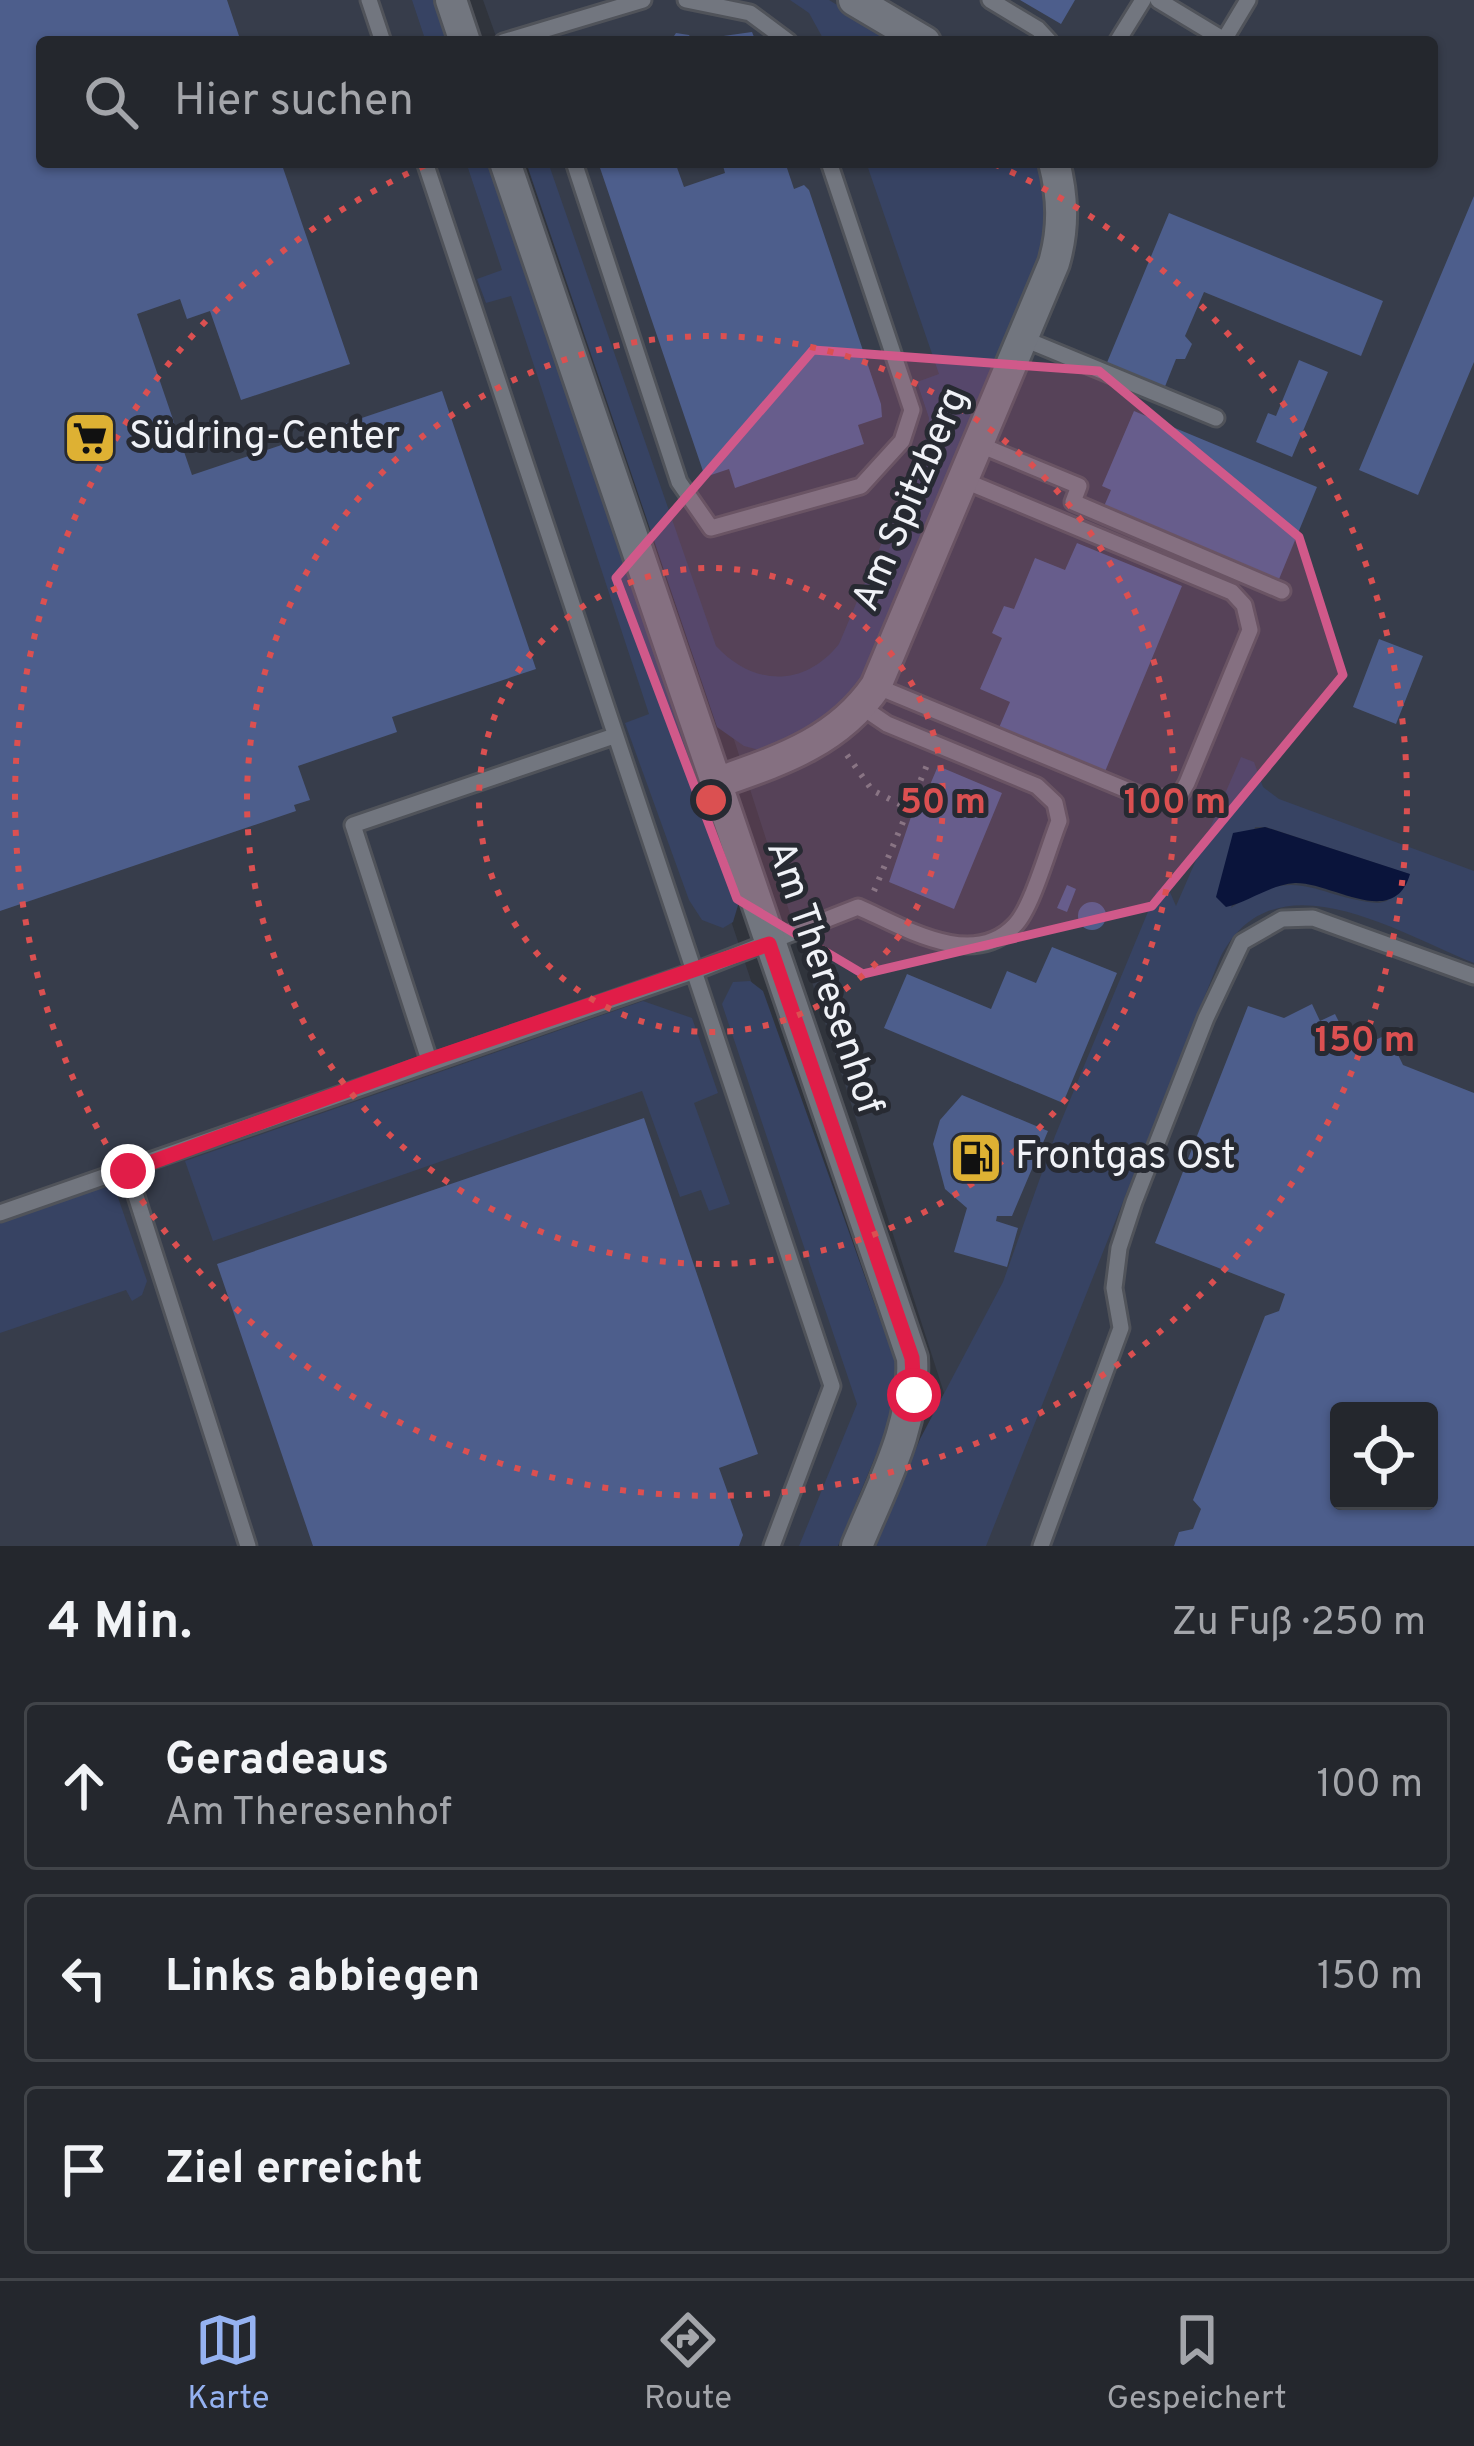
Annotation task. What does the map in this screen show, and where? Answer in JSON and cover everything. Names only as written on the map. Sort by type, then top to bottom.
[{"type":"street","points":[[451,0],[463,36]]},
{"type":"street","points":[[854,0],[915,36]]},
{"type":"street","name":"Am Theresenhof","points":[[507,168],[912,1358],[914,1395],[907,1424],[857,1546]]},
{"type":"street","name":"Am Spitzberg","points":[[716,783],[792,757],[834,731],[869,696],[1062,237],[1055,168]]},
{"type":"lane","points":[[369,0],[381,36]]},
{"type":"lane","points":[[536,36],[643,0]]},
{"type":"lane","points":[[686,0],[750,13],[781,36]]},
{"type":"lane","points":[[989,0],[1045,36]]},
{"type":"lane","points":[[1122,36],[1143,0]]},
{"type":"lane","points":[[1158,0],[1217,36]]},
{"type":"lane","points":[[1226,36],[1248,0]]},
{"type":"lane","points":[[427,168],[614,736],[698,970],[832,1386],[772,1546]]},
{"type":"lane","points":[[576,168],[679,482],[711,528],[861,486],[902,441],[912,410],[831,168]]},
{"type":"lane","points":[[1022,338],[1216,418]]},
{"type":"lane","points":[[978,444],[1079,486],[1072,502],[1282,591]]},
{"type":"lane","points":[[869,696],[1151,800],[1180,795],[1195,762],[1250,630],[1244,604],[1232,592],[963,480]]},
{"type":"lane","points":[[0,1213],[698,970],[857,907],[950,946],[986,941],[1016,925],[1059,821],[1054,803],[1037,786],[936,744],[869,696]]},
{"type":"lane","points":[[429,1060],[353,825],[614,736]]},
{"type":"lane","points":[[1042,1546],[1121,1328],[1114,1288],[1129,1217],[1206,1018],[1242,942],[1282,919],[1312,918],[1474,976]]},
{"type":"lane","points":[[128,1171],[248,1546]]},
{"type":"path","points":[[834,731],[872,790],[909,808]]},
{"type":"path","points":[[866,911],[936,744]]},
{"type":"highlighted area","points":[[813,350],[1099,371],[1299,537],[1343,675],[1152,906],[863,974],[737,899],[616,578]]},
{"type":"shaded area","points":[[0,0],[423,0],[435,36],[36,36],[36,168],[479,168],[876,1354],[823,1546],[0,1546]]},
{"type":"shaded area","points":[[412,0],[433,0],[445,36],[424,36]]},
{"type":"shaded area","points":[[483,0],[1474,0],[1474,1546],[876,1546],[944,1393],[721,699],[541,168],[1438,168],[1438,36],[496,36]]},
{"type":"shaded area","points":[[790,0],[829,0],[888,36],[822,36],[809,13]]},
{"type":"shaded area","points":[[468,168],[489,168],[739,902],[733,922],[723,928],[702,920],[689,900],[625,723],[649,714],[511,296],[486,303],[477,279],[502,270]]},
{"type":"shaded area","points":[[528,168],[550,168],[716,646],[746,669],[778,677],[810,668],[839,644],[927,436],[929,418],[917,382],[939,374],[868,168],[1040,168],[1048,201],[1046,251],[862,688],[840,714],[767,752],[744,746],[717,727]]},
{"type":"shaded area","points":[[1241,757],[1254,762],[1263,787],[1279,799],[1474,871],[1474,963],[1338,910],[1303,905],[1271,910],[1243,927],[1220,958],[986,1546],[876,1546],[920,1439],[1003,1282],[1055,1136],[1157,890],[1169,890],[1176,906]],"holes":[[[1255,827],[1409,874],[1387,901],[1379,903],[1290,885],[1254,894],[1231,908]]]},
{"type":"shaded area","points":[[1265,827],[1410,874],[1402,890],[1390,899],[1360,899],[1295,883],[1226,907],[1216,897],[1233,833]]},
{"type":"shaded area","points":[[750,981],[763,991],[896,1364],[894,1412],[838,1546],[799,1546],[857,1404],[722,1004],[733,982]]},
{"type":"shaded area","points":[[643,1001],[692,1018],[718,1093],[694,1103],[730,1204],[709,1211],[701,1190],[680,1197],[642,1091],[213,1241],[185,1161]]},
{"type":"shaded area","points":[[113,1183],[147,1281],[142,1295],[132,1301],[126,1290],[0,1333],[0,1220]]},
{"type":"building","name":"Südring-Center","points":[[0,0],[227,0],[239,36],[36,36],[36,168],[283,168],[350,364],[241,400],[210,311],[187,319],[180,299],[137,314],[192,475],[442,391],[536,669],[392,717],[397,732],[298,766],[310,800],[294,805],[296,811],[0,911]]},
{"type":"building","points":[[1020,0],[1075,0],[1061,24]]},
{"type":"building","points":[[600,168],[677,168],[684,187],[725,173],[724,168],[787,168],[794,189],[804,185],[809,190],[882,417],[858,425],[864,444],[735,488],[729,469],[705,477]]},
{"type":"building","points":[[1474,196],[1474,362],[1418,495],[1359,470]]},
{"type":"building","points":[[1169,213],[1383,301],[1361,356],[1204,292],[1185,336],[1192,344],[1185,359],[1176,359],[1164,389],[1106,365]]},
{"type":"building","points":[[1299,360],[1328,372],[1292,457],[1256,442],[1268,413],[1276,416]]},
{"type":"building","points":[[1134,411],[1317,487],[1277,584],[1102,511],[1111,490],[1102,486]]},
{"type":"building","points":[[1077,543],[1182,586],[1104,774],[998,730],[1010,702],[980,689],[1002,638],[992,633],[1004,606],[1014,609],[1035,558],[1065,570]]},
{"type":"building","points":[[1379,639],[1423,656],[1396,724],[1353,707]]},
{"type":"building","points":[[938,766],[1002,793],[954,909],[889,882],[913,811],[918,813]]},
{"type":"building","points":[[1067,885],[1076,889],[1067,912],[1057,908]]},
{"type":"building","points":[[1092,902],[1102,906],[1106,916],[1102,926],[1092,930],[1082,926],[1078,916],[1082,906]]},
{"type":"building","points":[[1052,947],[1117,973],[1063,1103],[884,1028],[907,974],[991,1009],[1007,971],[1036,983]]},
{"type":"building","points":[[1312,1004],[1320,1021],[1335,1014],[1344,1032],[1361,1025],[1369,1043],[1388,1034],[1403,1065],[1474,1093],[1474,1546],[1174,1546],[1179,1532],[1193,1529],[1201,1509],[1193,1500],[1265,1316],[1279,1311],[1285,1294],[1155,1243],[1248,1006],[1284,1018]]},
{"type":"building","points":[[962,1095],[1048,1131],[1012,1216],[997,1216],[996,1221],[1018,1228],[1007,1267],[954,1252],[967,1208],[945,1189],[933,1144],[940,1120]]},
{"type":"building","points":[[644,1118],[758,1454],[719,1468],[743,1535],[739,1546],[313,1546],[217,1264]]},
{"type":"place","name":"Südring-Center","points":[[90,438]]},
{"type":"place","name":"Frontgas Ost","points":[[976,1158]]},
{"type":"route","points":[[128,1171],[429,1060],[769,944],[912,1358],[914,1395]]}]
